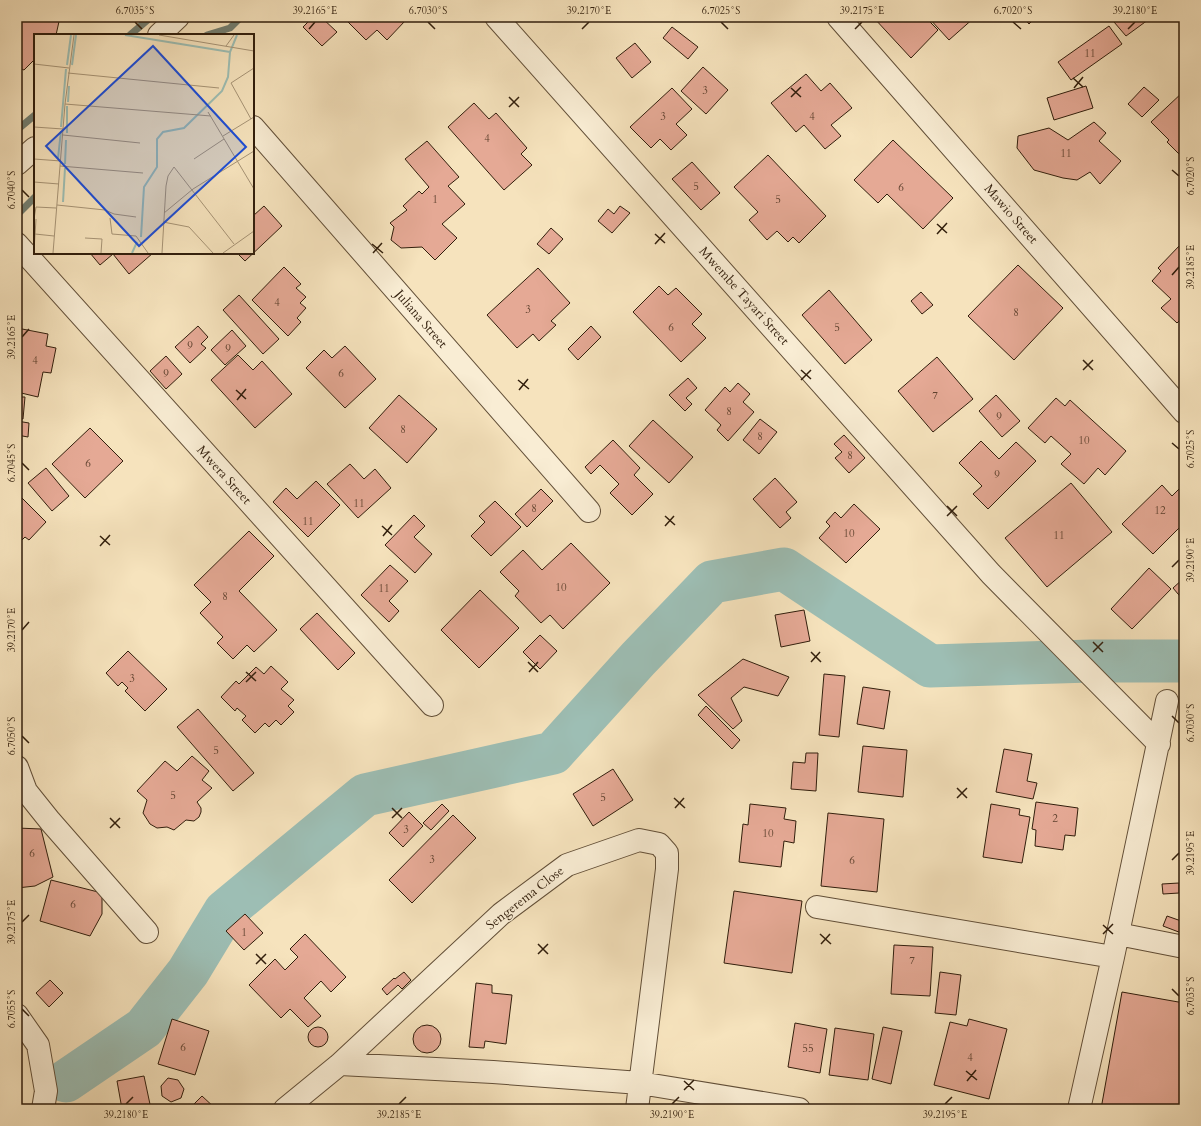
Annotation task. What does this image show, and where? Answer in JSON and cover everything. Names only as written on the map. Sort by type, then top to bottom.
[{"type":"street","name":"Mwembe Tayari Street","points":[[496,17],[991,574],[1159,744]]},
{"type":"street","name":"Mawio Street","points":[[838,17],[1184,412]]},
{"type":"street","name":"Juliana Street","points":[[254,128],[589,511]]},
{"type":"street","points":[[17,164],[34,149]]},
{"type":"street","name":"Mwera Street","points":[[17,244],[432,705]]},
{"type":"street","points":[[1079,1109],[1159,744],[1167,701]]},
{"type":"street","points":[[17,767],[26,791],[50,821],[147,932]]},
{"type":"street","name":"Sengerema Close","points":[[285,1109],[340,1064],[501,914],[567,866],[639,840],[659,844],[667,854],[667,869],[637,1109]]},
{"type":"street","points":[[817,907],[1113,957]]},
{"type":"street","points":[[1118,934],[1184,947]]},
{"type":"street","points":[[17,1015],[38,1045],[46,1091],[43,1109]]},
{"type":"street","points":[[340,1064],[493,1072],[640,1083],[799,1109]]},
{"type":"building","points":[[17,17],[60,17],[56,34],[34,34],[34,60],[24,70],[17,67]]},
{"type":"building","points":[[313,17],[321,17],[337,32],[322,46],[303,27]]},
{"type":"building","points":[[343,17],[401,17],[405,21],[387,40],[377,30],[366,40]]},
{"type":"building","points":[[925,17],[938,30],[911,58],[874,18]]},
{"type":"building","points":[[928,17],[975,17],[949,40]]},
{"type":"building","points":[[1023,17],[1036,17],[1029,24]]},
{"type":"building","points":[[1120,17],[1152,17],[1126,36],[1114,22]]},
{"type":"building","points":[[1109,26],[1122,44],[1071,80],[1058,62]]},
{"type":"building","points":[[672,27],[698,47],[688,59],[663,38]]},
{"type":"building","points":[[635,43],[651,62],[632,78],[616,58]]},
{"type":"building","points":[[703,67],[728,90],[706,114],[681,91]]},
{"type":"building","points":[[806,74],[821,91],[830,83],[852,108],[831,125],[841,136],[825,149],[804,125],[796,132],[771,103]]},
{"type":"building","points":[[1086,86],[1093,108],[1054,120],[1047,98]]},
{"type":"building","points":[[1144,87],[1159,100],[1142,117],[1128,104]]},
{"type":"building","points":[[672,88],[692,109],[676,124],[687,135],[671,150],[660,139],[651,148],[630,127]]},
{"type":"building","points":[[1184,91],[1184,159],[1167,142],[1169,140],[1151,122]]},
{"type":"building","points":[[474,103],[489,119],[496,113],[527,148],[521,154],[532,165],[504,190],[448,127]]},
{"type":"building","points":[[1094,122],[1106,133],[1099,141],[1121,161],[1100,184],[1090,172],[1077,180],[1063,178],[1034,170],[1017,148],[1018,136],[1049,128],[1068,140]]},
{"type":"building","points":[[893,140],[953,198],[923,229],[887,194],[878,203],[854,180]]},
{"type":"building","points":[[427,141],[459,177],[448,186],[465,204],[442,224],[457,238],[435,260],[422,247],[401,248],[391,240],[394,227],[390,223],[407,210],[403,206],[419,191],[422,194],[429,187],[405,159]]},
{"type":"building","points":[[768,155],[826,216],[799,243],[793,237],[788,242],[777,231],[767,240],[749,220],[758,212],[734,187]]},
{"type":"building","points":[[692,162],[720,193],[701,210],[672,179]]},
{"type":"building","points":[[264,206],[282,226],[254,252],[254,215]]},
{"type":"building","points":[[620,206],[630,213],[612,233],[598,221],[608,209],[614,214]]},
{"type":"building","points":[[551,228],[563,239],[549,254],[537,244]]},
{"type":"building","points":[[1181,244],[1184,247],[1184,316],[1177,323],[1161,308],[1171,299],[1152,281],[1161,271],[1158,268]]},
{"type":"building","points":[[91,254],[113,254],[100,265]]},
{"type":"building","points":[[113,254],[152,254],[129,274]]},
{"type":"building","points":[[238,254],[252,254],[245,261]]},
{"type":"building","points":[[1018,265],[1063,308],[1014,360],[968,316]]},
{"type":"building","points":[[284,267],[301,284],[296,288],[306,297],[300,303],[306,308],[297,318],[301,322],[288,336],[252,300]]},
{"type":"building","points":[[538,268],[570,303],[551,321],[556,325],[539,341],[533,334],[517,348],[487,315]]},
{"type":"building","points":[[659,286],[668,295],[676,288],[702,314],[692,324],[706,338],[681,362],[633,312]]},
{"type":"building","points":[[829,290],[872,340],[845,364],[802,315]]},
{"type":"building","points":[[921,292],[933,305],[922,314],[911,301]]},
{"type":"building","points":[[239,295],[279,339],[263,354],[223,310]]},
{"type":"building","points":[[198,326],[208,337],[201,344],[206,348],[190,363],[175,347]]},
{"type":"building","points":[[591,326],[601,337],[578,360],[568,349]]},
{"type":"building","points":[[17,328],[48,334],[46,346],[56,348],[51,373],[43,372],[38,397],[17,392]]},
{"type":"building","points":[[232,330],[246,346],[225,365],[211,350]]},
{"type":"building","points":[[345,346],[376,379],[345,408],[306,368],[324,350],[332,358]]},
{"type":"building","points":[[238,355],[253,370],[262,361],[292,394],[255,428],[211,380]]},
{"type":"building","points":[[166,356],[182,374],[166,389],[150,371]]},
{"type":"building","points":[[937,357],[973,399],[933,432],[898,391]]},
{"type":"building","points":[[688,378],[697,388],[686,398],[692,404],[685,411],[669,395]]},
{"type":"building","points":[[738,383],[750,394],[743,402],[754,412],[728,441],[717,430],[721,425],[705,410],[725,387],[730,392]]},
{"type":"building","points":[[399,395],[437,429],[407,463],[369,428]]},
{"type":"building","points":[[996,395],[1020,421],[1002,437],[979,411]]},
{"type":"building","points":[[17,397],[25,397],[23,419],[17,418]]},
{"type":"building","points":[[1056,398],[1065,406],[1070,400],[1126,451],[1105,475],[1098,468],[1084,484],[1061,464],[1071,454],[1051,436],[1045,443],[1028,428]]},
{"type":"building","points":[[760,419],[777,432],[759,454],[743,440]]},
{"type":"building","points":[[653,420],[693,457],[669,483],[629,446]]},
{"type":"building","points":[[17,421],[29,423],[28,437],[17,435]]},
{"type":"building","points":[[90,428],[123,461],[85,498],[52,464]]},
{"type":"building","points":[[844,435],[865,458],[849,473],[835,458],[842,452],[834,444]]},
{"type":"building","points":[[613,440],[640,468],[634,475],[653,494],[632,515],[610,493],[619,484],[600,465],[591,474],[585,467]]},
{"type":"building","points":[[981,441],[999,459],[1016,442],[1036,461],[988,509],[973,494],[982,486],[959,463]]},
{"type":"building","points":[[350,464],[364,479],[375,469],[391,488],[358,518],[327,484]]},
{"type":"building","points":[[46,468],[69,496],[52,511],[28,483]]},
{"type":"building","points":[[775,478],[797,502],[786,512],[791,518],[780,528],[753,499]]},
{"type":"building","points":[[316,481],[340,505],[308,537],[273,502],[286,488],[297,499]]},
{"type":"building","points":[[1071,483],[1112,532],[1047,587],[1005,538]]},
{"type":"building","points":[[1184,484],[1184,523],[1153,554],[1122,524],[1162,485],[1172,496]]},
{"type":"building","points":[[541,489],[553,501],[527,527],[515,514]]},
{"type":"building","points":[[19,495],[46,522],[29,540],[25,537],[21,541],[17,537],[17,497]]},
{"type":"building","points":[[495,501],[521,527],[491,556],[471,536],[485,522],[479,516]]},
{"type":"building","points":[[854,504],[880,529],[846,563],[819,538],[830,526],[826,522],[835,512],[841,518]]},
{"type":"building","points":[[414,515],[425,526],[414,537],[432,554],[415,573],[385,545]]},
{"type":"building","points":[[249,531],[274,556],[239,591],[277,630],[254,652],[247,645],[233,659],[217,643],[223,637],[200,613],[211,602],[194,585]]},
{"type":"building","points":[[571,543],[610,583],[563,629],[550,615],[541,623],[515,596],[519,591],[500,572],[523,550],[542,570]]},
{"type":"building","points":[[390,565],[408,581],[389,601],[399,611],[389,622],[361,595]]},
{"type":"building","points":[[1149,568],[1171,589],[1132,629],[1111,609]]},
{"type":"building","points":[[1184,578],[1184,601],[1173,588]]},
{"type":"building","points":[[480,590],[519,628],[479,668],[441,630]]},
{"type":"building","points":[[804,610],[810,641],[781,647],[775,615]]},
{"type":"building","points":[[317,613],[355,653],[338,670],[300,629]]},
{"type":"building","points":[[540,635],[557,651],[540,669],[523,652]]},
{"type":"building","points":[[128,651],[167,689],[145,711],[125,691],[128,688],[122,682],[118,686],[106,673]]},
{"type":"building","points":[[743,659],[789,677],[778,696],[744,687],[731,698],[742,721],[733,729],[698,695]]},
{"type":"building","points":[[271,666],[288,682],[281,689],[294,700],[288,706],[294,712],[281,725],[276,720],[269,727],[265,723],[255,733],[242,720],[246,716],[237,708],[235,711],[221,697],[236,681],[239,684],[256,667],[264,674]]},
{"type":"building","points":[[824,674],[845,676],[839,737],[819,735]]},
{"type":"building","points":[[863,687],[890,691],[884,729],[857,724]]},
{"type":"building","points":[[706,706],[740,740],[732,749],[698,715]]},
{"type":"building","points":[[198,709],[254,773],[233,791],[177,727]]},
{"type":"building","points":[[863,746],[907,750],[903,797],[858,792]]},
{"type":"building","points":[[1004,749],[1032,754],[1027,781],[1037,783],[1033,799],[996,792]]},
{"type":"building","points":[[806,753],[818,753],[816,791],[791,789],[793,762],[805,763]]},
{"type":"building","points":[[192,756],[209,771],[202,780],[212,788],[197,802],[201,808],[199,817],[194,821],[186,820],[174,830],[167,827],[157,828],[150,824],[143,813],[147,800],[137,791],[165,761],[177,771]]},
{"type":"building","points":[[613,769],[633,800],[593,826],[573,794]]},
{"type":"building","points":[[1036,802],[1078,808],[1075,836],[1065,835],[1063,850],[1035,846],[1036,830],[1032,829]]},
{"type":"building","points":[[442,804],[449,811],[431,830],[423,823]]},
{"type":"building","points":[[750,804],[786,808],[784,819],[796,821],[794,843],[784,841],[781,867],[739,862],[743,824],[748,825]]},
{"type":"building","points":[[991,804],[1020,809],[1019,815],[1030,817],[1022,863],[983,857]]},
{"type":"building","points":[[409,812],[423,826],[403,847],[389,833]]},
{"type":"building","points":[[828,813],[884,819],[877,892],[821,886]]},
{"type":"building","points":[[453,815],[476,838],[412,903],[389,880]]},
{"type":"building","points":[[17,828],[41,829],[53,877],[35,886],[17,888]]},
{"type":"building","points":[[51,880],[102,893],[102,914],[90,936],[40,921]]},
{"type":"building","points":[[1179,883],[1179,893],[1163,894],[1162,884]]},
{"type":"building","points":[[734,891],[802,901],[792,973],[724,963]]},
{"type":"building","points":[[245,914],[263,933],[244,950],[226,931]]},
{"type":"building","points":[[1167,916],[1184,922],[1184,934],[1163,926]]},
{"type":"building","points":[[305,934],[346,977],[331,992],[321,981],[304,998],[321,1016],[308,1027],[290,1009],[281,1018],[249,985],[275,959],[285,970],[298,957],[290,949]]},
{"type":"building","points":[[894,945],[933,947],[930,996],[891,994]]},
{"type":"building","points":[[404,972],[411,980],[402,989],[398,985],[387,995],[382,989],[394,978],[395,979]]},
{"type":"building","points":[[940,972],[961,975],[956,1015],[935,1013]]},
{"type":"building","points":[[50,980],[63,993],[49,1007],[36,993]]},
{"type":"building","points":[[476,983],[492,985],[492,993],[512,995],[506,1044],[485,1041],[484,1048],[469,1047]]},
{"type":"building","points":[[1122,992],[1184,1003],[1184,1109],[1101,1109]]},
{"type":"building","points":[[172,1019],[209,1031],[195,1075],[158,1064]]},
{"type":"building","points":[[969,1019],[1007,1029],[989,1099],[934,1085],[950,1022],[967,1026]]},
{"type":"building","points":[[795,1023],[827,1029],[820,1073],[788,1067]]},
{"type":"building","points":[[427,1025],[437,1029],[441,1039],[437,1049],[427,1053],[417,1049],[413,1039],[417,1029]]},
{"type":"building","points":[[318,1027],[325,1030],[328,1037],[325,1044],[318,1047],[311,1044],[308,1037],[311,1030]]},
{"type":"building","points":[[883,1027],[902,1031],[891,1084],[872,1079]]},
{"type":"building","points":[[835,1028],[874,1034],[868,1080],[829,1075]]},
{"type":"building","points":[[144,1076],[151,1109],[122,1109],[117,1081]]},
{"type":"building","points":[[168,1078],[178,1080],[184,1089],[181,1098],[171,1102],[162,1096],[161,1086]]},
{"type":"building","points":[[202,1096],[216,1109],[189,1109]]},
{"type":"waterway","points":[[131,34],[151,17]]},
{"type":"waterway","points":[[210,34],[230,28],[241,17]]},
{"type":"waterway","points":[[17,130],[34,116]]},
{"type":"waterway","points":[[17,215],[34,198]]},
{"type":"waterway","points":[[66,1081],[144,1028],[188,972],[225,911],[365,795],[553,753],[638,659],[712,582],[784,569],[930,666],[1091,661],[1184,661]]}]
